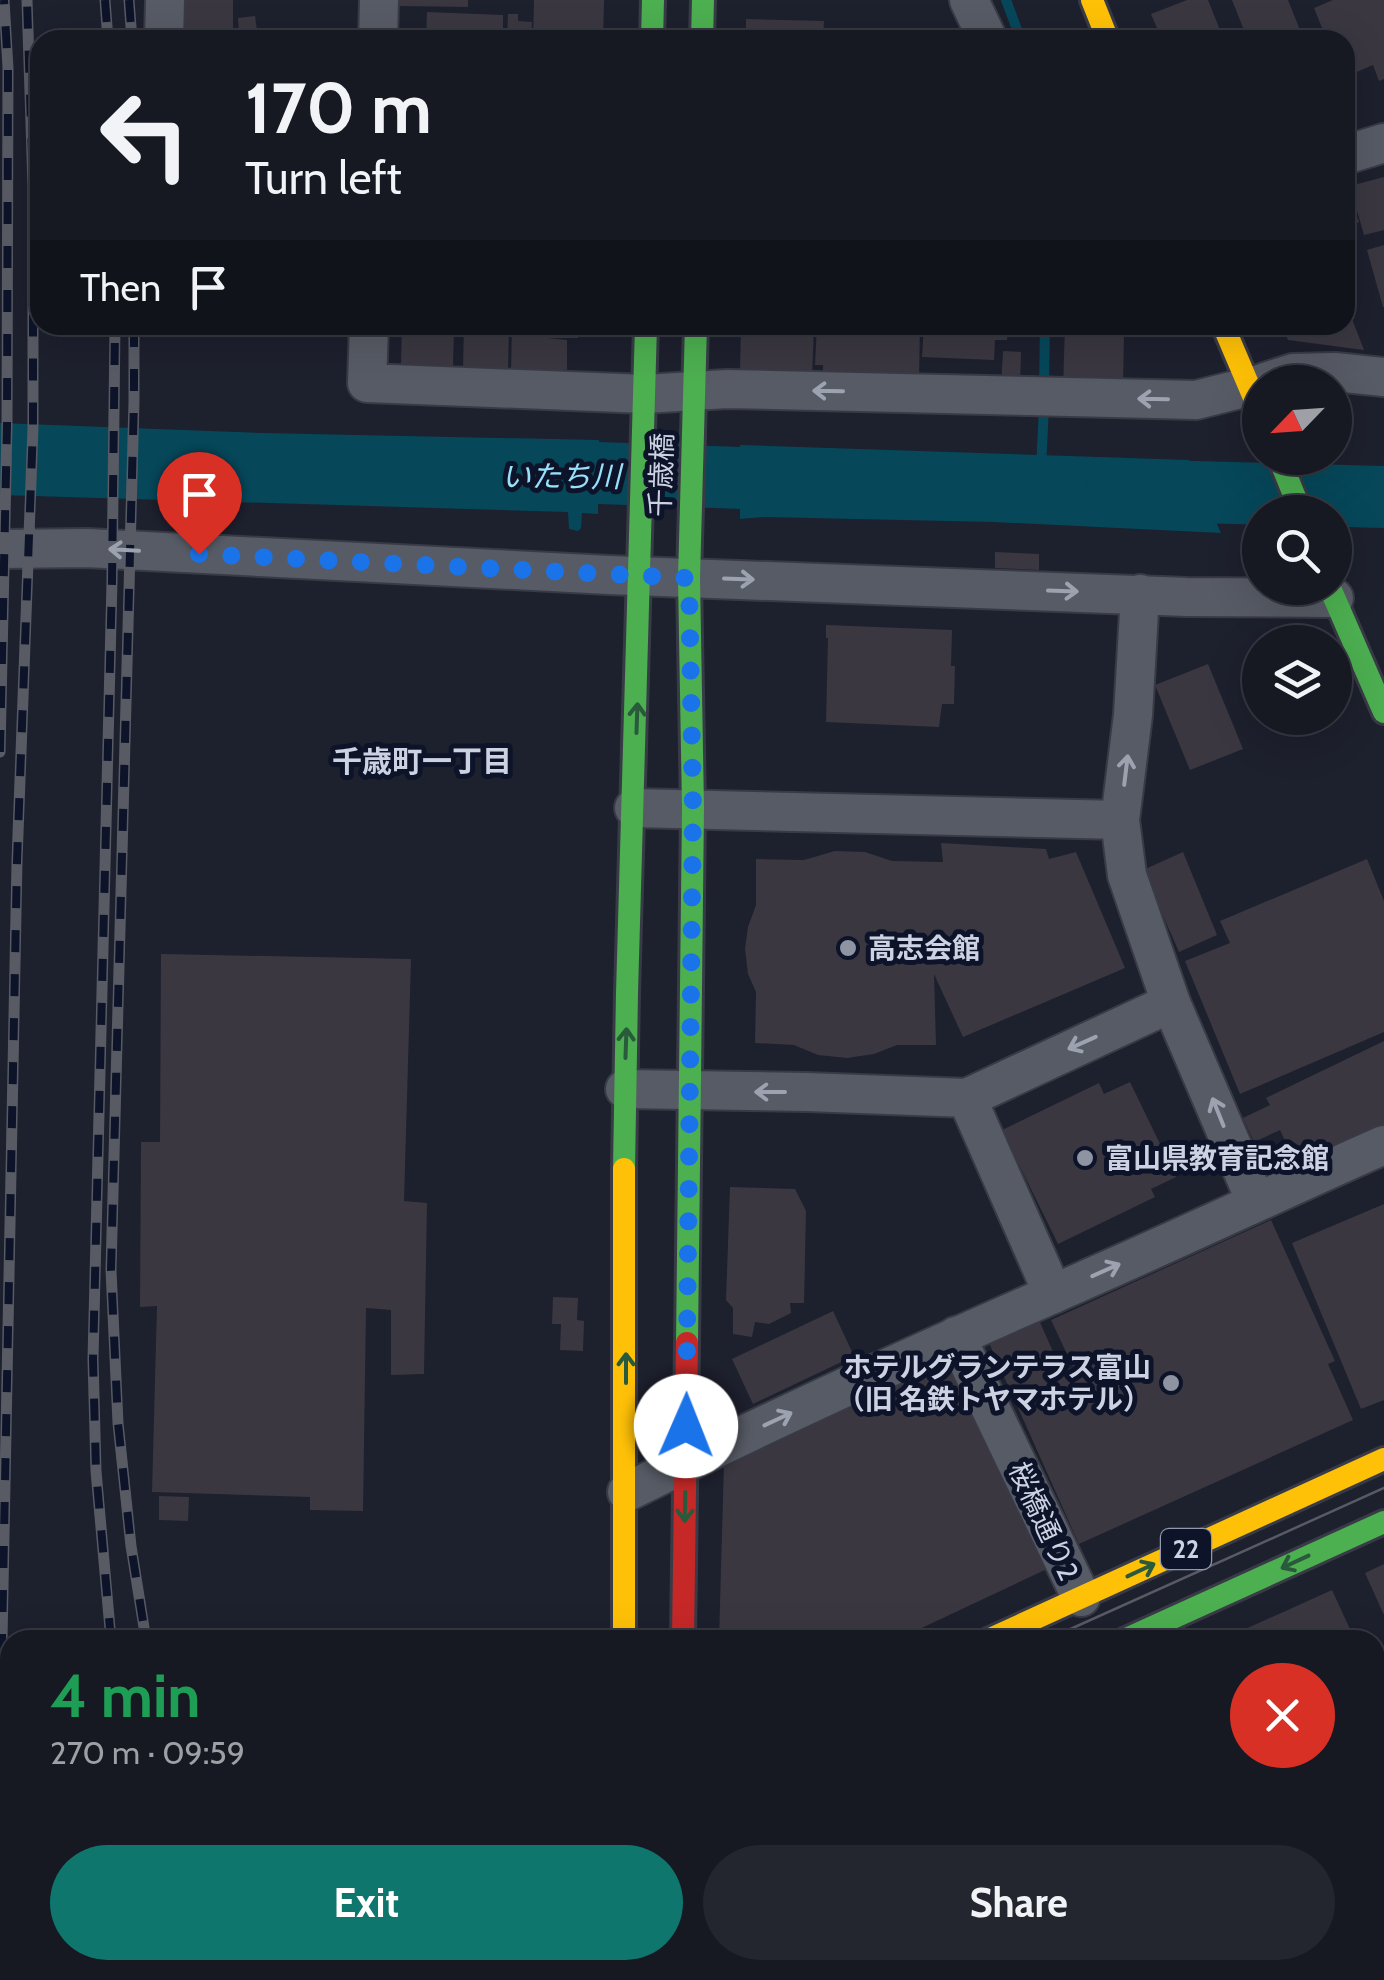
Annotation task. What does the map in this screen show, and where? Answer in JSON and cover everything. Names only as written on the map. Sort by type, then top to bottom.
[{"type":"street","points":[[164,0],[164,30]]},
{"type":"street","points":[[378,30],[379,0]]},
{"type":"street","points":[[652,30],[653,0]]},
{"type":"street","points":[[702,30],[703,0]]},
{"type":"street","points":[[969,0],[983,30]]},
{"type":"street","points":[[1092,0],[1104,30]]},
{"type":"street","points":[[1355,152],[1384,143]]},
{"type":"street","points":[[369,335],[367,383],[645,403],[694,404],[746,390],[1196,400],[1242,394]]},
{"type":"street","name":"千歳橋","points":[[624,1630],[625,1089],[646,335]]},
{"type":"street","name":"千歳橋","points":[[684,1630],[693,808],[689,578],[696,335]]},
{"type":"street","points":[[1228,335],[1244,365]]},
{"type":"street","points":[[1352,374],[1384,377]]},
{"type":"street","points":[[0,549],[642,557],[689,578],[1242,595]]},
{"type":"street","points":[[1140,594],[1134,715],[1120,820],[1127,875],[1171,1003],[1256,1202]]},
{"type":"street","points":[[1347,605],[1384,712]]},
{"type":"street","points":[[634,808],[1120,820]]},
{"type":"street","points":[[625,1089],[967,1098],[1171,1003]]},
{"type":"street","points":[[967,1098],[1053,1294]]},
{"type":"street","points":[[627,1492],[956,1336],[1384,1145]]},
{"type":"street","name":"桜橋通り2","points":[[956,1336],[1080,1598]]},
{"type":"street","name":"22","points":[[1010,1630],[1384,1459]]},
{"type":"street","name":"22","points":[[1173,1630],[1207,1623],[1384,1522]]},
{"type":"water","name":"いたち川","points":[[0,423],[599,440],[598,514],[582,513],[578,531],[569,529],[568,512],[0,495]]},
{"type":"water","points":[[740,445],[1189,460],[1221,533],[993,522],[740,519]]},
{"type":"building","points":[[181,0],[233,0],[233,30],[181,29]]},
{"type":"building","points":[[399,0],[468,0],[468,7],[399,6]]},
{"type":"building","points":[[534,0],[604,0],[603,30],[533,30]]},
{"type":"building","points":[[1187,0],[1208,0],[1220,30],[1158,30],[1151,14]]},
{"type":"building","points":[[1232,0],[1288,0],[1300,30],[1244,30]]},
{"type":"building","points":[[1333,0],[1384,0],[1384,79],[1379,81],[1373,65],[1355,73],[1355,30],[1323,30],[1314,8]]},
{"type":"building","points":[[427,12],[503,15],[503,30],[426,30]]},
{"type":"building","points":[[508,14],[518,14],[518,21],[532,22],[532,30],[507,30]]},
{"type":"building","points":[[255,16],[257,30],[239,30],[238,18]]},
{"type":"building","points":[[746,19],[824,21],[824,30],[746,30]]},
{"type":"building","points":[[1384,177],[1384,230],[1364,235],[1355,204],[1355,185]]},
{"type":"building","points":[[1384,245],[1384,307],[1383,307],[1367,250]]},
{"type":"building","points":[[1355,327],[1364,350],[1288,340],[1286,335],[1355,335]]},
{"type":"building","points":[[402,335],[454,335],[453,367],[401,365]]},
{"type":"building","points":[[464,335],[509,335],[508,371],[463,370]]},
{"type":"building","points":[[512,335],[578,335],[547,338],[567,340],[567,372],[511,371]]},
{"type":"building","points":[[741,335],[814,335],[812,378],[740,374]]},
{"type":"building","points":[[816,335],[920,335],[919,380],[823,378],[823,365],[815,365]]},
{"type":"building","points":[[923,335],[1007,335],[1007,340],[995,340],[994,360],[922,357]]},
{"type":"building","points":[[1065,335],[1124,335],[1123,391],[1063,389]]},
{"type":"building","points":[[1003,351],[1021,352],[1020,388],[1001,388]]},
{"type":"building","points":[[995,552],[1039,554],[1039,570],[995,568]]},
{"type":"building","points":[[826,625],[952,630],[954,704],[942,704],[939,727],[826,722]]},
{"type":"building","points":[[1208,664],[1243,749],[1190,770],[1155,685]]},
{"type":"building","points":[[941,843],[1046,849],[1049,859],[1076,852],[1125,968],[963,1037],[934,974],[936,1045],[897,1045],[847,1058],[818,1055],[794,1045],[755,1043],[756,992],[748,974],[745,949],[756,905],[756,859],[804,860],[835,851],[865,852],[892,861],[943,862]]},
{"type":"building","points":[[1183,852],[1217,935],[1179,952],[1143,870]]},
{"type":"building","points":[[1367,859],[1384,901],[1384,1032],[1240,1094],[1185,961],[1230,943],[1220,921]]},
{"type":"building","points":[[161,954],[411,959],[404,1201],[427,1203],[424,1374],[391,1375],[391,1310],[366,1308],[363,1511],[310,1510],[310,1497],[152,1492],[157,1306],[140,1307],[141,1142],[160,1142]]},
{"type":"building","points":[[1384,1041],[1384,1125],[1296,1165],[1280,1130],[1254,1142],[1243,1118],[1270,1105],[1266,1098]]},
{"type":"building","points":[[1130,1082],[1176,1177],[1151,1189],[1155,1197],[1058,1244],[1002,1130],[1099,1083],[1104,1094]]},
{"type":"building","points":[[730,1187],[795,1189],[806,1211],[804,1303],[790,1303],[791,1313],[769,1324],[755,1322],[752,1337],[733,1334],[733,1308],[726,1300]]},
{"type":"building","points":[[1384,1204],[1384,1400],[1361,1409],[1292,1243]]},
{"type":"building","name":"ホテルグランテラス富山 （旧 名鉄トヤマホテル）","points":[[1271,1220],[1335,1361],[1328,1364],[1353,1420],[1079,1544],[989,1343],[1039,1320],[1062,1372],[1073,1367],[1051,1320]]},
{"type":"building","points":[[553,1297],[578,1298],[577,1320],[584,1321],[583,1351],[560,1350],[561,1324],[552,1324]]},
{"type":"building","points":[[833,1311],[854,1356],[753,1404],[732,1359]]},
{"type":"building","points":[[946,1363],[1047,1569],[917,1630],[719,1630],[724,1463]]},
{"type":"building","points":[[159,1496],[189,1497],[188,1521],[159,1520]]},
{"type":"building","points":[[1384,1564],[1384,1615],[1365,1573]]},
{"type":"building","points":[[1332,1590],[1350,1630],[1243,1630]]},
{"type":"waterway","points":[[1006,0],[1017,30]]},
{"type":"waterway","points":[[1044,389],[1045,335]]},
{"type":"waterway","points":[[1041,469],[1044,406]]},
{"type":"waterway","name":"いたち川","points":[[512,470],[827,481]]},
{"type":"waterway","name":"いたち川","points":[[1117,490],[1384,497]]},
{"type":"tram line","points":[[1068,1630],[1384,1488]]},
{"type":"railway","points":[[0,752],[7,425],[8,68],[4,0]]},
{"type":"railway","points":[[27,0],[30,92]]},
{"type":"railway","points":[[105,0],[107,30]]},
{"type":"railway","points":[[129,0],[131,30]]},
{"type":"railway","points":[[2,1630],[17,861],[33,335]]},
{"type":"railway","points":[[110,1630],[96,1471],[93,1359],[115,335]]},
{"type":"railway","points":[[134,335],[111,1270],[118,1423],[144,1630]]},
{"type":"traffic: fast","points":[[652,30],[653,0]]},
{"type":"traffic: fast","points":[[702,30],[703,0]]},
{"type":"traffic: fast","points":[[624,1169],[646,335]]},
{"type":"traffic: fast","points":[[687,1343],[693,808],[689,578],[696,335]]},
{"type":"traffic: fast","points":[[1286,475],[1294,495]]},
{"type":"traffic: fast","points":[[1337,605],[1384,712]]},
{"type":"traffic: fast","points":[[1146,1630],[1384,1522]]},
{"type":"traffic: slow","points":[[1092,0],[1104,30]]},
{"type":"traffic: slow","points":[[1227,335],[1242,370]]},
{"type":"traffic: slow","points":[[624,1169],[624,1630]]},
{"type":"traffic: slow","points":[[1010,1630],[1384,1459]]},
{"type":"traffic: jam","points":[[683,1630],[687,1343]]},
{"type":"place","name":"高志会館","points":[[848,948]]},
{"type":"place","name":"富山県教育記念館","points":[[1085,1158]]},
{"type":"place","name":"ホテルグランテラス富山 （旧 名鉄トヤマホテル）","points":[[1171,1383]]},
{"type":"district","name":"千歳町一丁目","points":[[422,761]]},
{"type":"route","points":[[199,554],[689,578],[693,808],[686,1426]]}]
